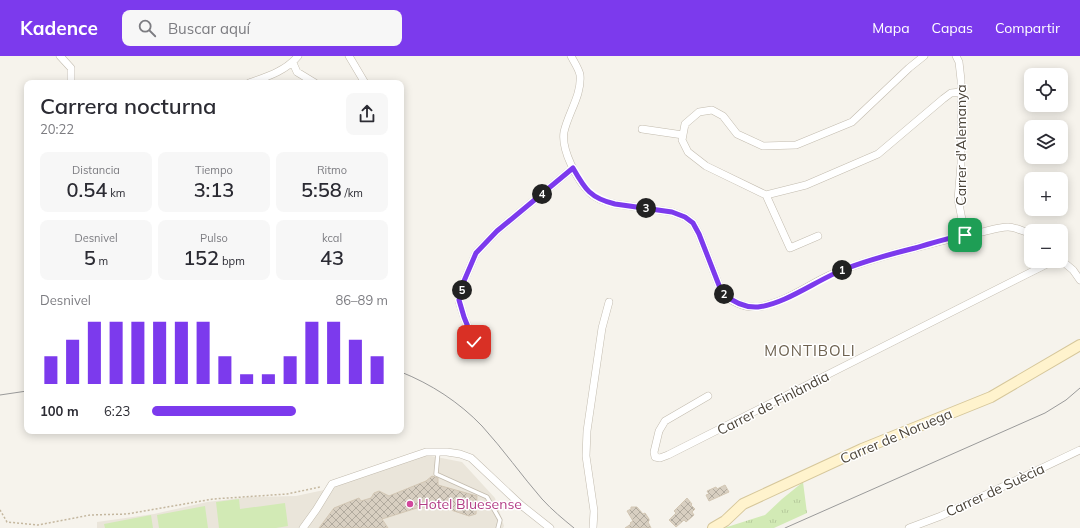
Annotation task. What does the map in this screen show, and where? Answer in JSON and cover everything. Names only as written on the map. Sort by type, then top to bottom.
[{"type":"street","points":[[60,56],[71,68],[71,80]]},
{"type":"street","points":[[258,80],[269,76],[293,62],[298,56]]},
{"type":"street","points":[[349,56],[363,80]]},
{"type":"street","points":[[571,56],[580,74],[578,90],[564,131],[565,148],[573,168],[590,193],[596,198],[615,204],[672,212],[685,217],[693,223],[699,234],[722,293],[736,303],[757,307],[768,305],[779,301],[825,277],[866,261],[965,235],[1008,227],[1024,232]]},
{"type":"street","points":[[924,56],[909,68],[852,122],[796,145],[763,146],[737,134],[723,116],[712,110],[699,112],[685,124],[682,140],[688,152],[706,166],[766,194],[806,185],[878,154],[951,93],[961,92]]},
{"type":"street","name":"Carrer d'Alemanya","points":[[956,56],[959,62],[961,92],[962,164],[958,199],[965,235]]},
{"type":"street","points":[[293,62],[297,72],[310,80]]},
{"type":"street","points":[[642,129],[683,136]]},
{"type":"street","points":[[474,342],[459,300],[464,281],[476,253],[497,231],[573,168]]},
{"type":"street","points":[[766,194],[790,248],[818,236]]},
{"type":"street","points":[[1068,266],[1080,280]]},
{"type":"street","name":"Carrer de Finlàndia","points":[[708,396],[665,421],[659,431],[654,452],[655,457],[660,458],[668,456],[1040,268]]},
{"type":"street","points":[[593,528],[594,511],[586,456],[587,431],[602,328],[609,302]]},
{"type":"street","name":"Carrer de Noruega","points":[[713,528],[725,521],[743,504],[862,449],[991,396],[1080,345]]},
{"type":"street","name":"Carrer de Suècia","points":[[909,528],[941,516],[1080,450]]},
{"type":"street","points":[[302,528],[316,510],[332,484],[426,452],[460,454],[471,458],[521,504],[550,528]]},
{"type":"lane","points":[[438,452],[436,474],[487,497],[500,520],[498,528]]},
{"type":"path","points":[[0,510],[7,522],[38,525],[90,515],[127,514],[213,499],[287,494],[332,484]]},
{"type":"shaded area","points":[[426,455],[462,462],[495,498],[504,526],[503,528],[97,528],[97,522],[154,514],[207,502],[249,497],[296,496],[324,490]]},
{"type":"green space","points":[[803,482],[807,513],[774,528],[724,528],[765,515]]},
{"type":"green space","points":[[239,499],[240,509],[285,503],[288,526],[276,528],[219,528],[216,502]]},
{"type":"green space","points":[[205,506],[208,528],[159,528],[157,515]]},
{"type":"green space","points":[[151,515],[153,528],[105,528],[104,524]]},
{"type":"building","name":"Hotel Bluesense","points":[[432,476],[438,478],[438,485],[477,496],[476,514],[469,516],[442,507],[420,507],[382,519],[388,528],[319,528],[334,508],[359,498],[361,501],[371,498],[374,493],[379,491],[389,496],[426,481]]},
{"type":"building","points":[[725,485],[729,492],[709,501],[706,495],[709,494],[707,491],[716,487],[717,489]]},
{"type":"building","points":[[687,498],[695,509],[692,512],[694,515],[686,522],[684,520],[676,527],[669,520],[676,513],[674,511]]},
{"type":"building","points":[[631,507],[637,507],[643,514],[645,513],[649,519],[648,522],[651,528],[625,528],[633,521],[627,511],[631,509]]},
{"type":"tram line","points":[[404,373],[444,394],[473,417],[490,435],[542,499],[574,528]]},
{"type":"tram line","points":[[785,528],[1045,413],[1066,400],[1080,388]]},
{"type":"tram line","points":[[0,395],[24,391]]},
{"type":"place","name":"Hotel Bluesense","points":[[410,504]]},
{"type":"district","name":"MONTIBOLI","points":[[810,350]]},
{"type":"route","points":[[474,342],[459,300],[464,281],[476,253],[497,231],[573,168],[590,193],[596,198],[615,204],[672,212],[685,217],[693,223],[699,234],[722,293],[736,303],[746,306],[757,307],[768,305],[793,295],[825,277],[866,261],[965,235]]}]
